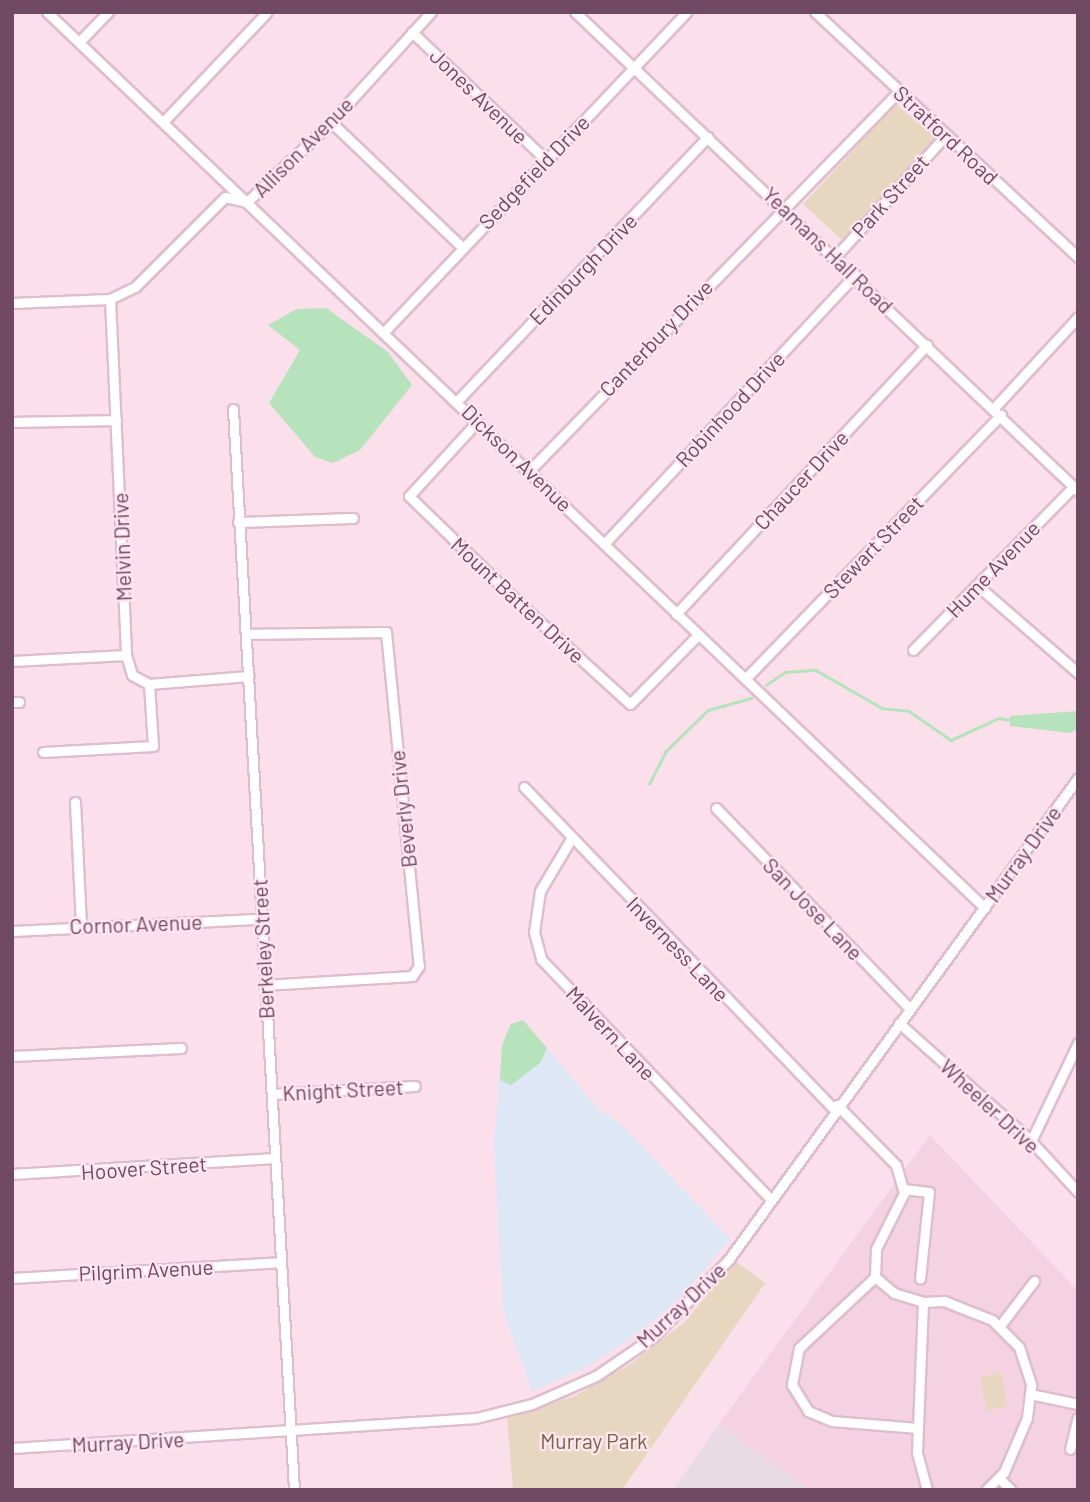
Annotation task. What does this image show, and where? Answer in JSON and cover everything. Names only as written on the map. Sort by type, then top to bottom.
[{"type":"street","name":"Dickson Avenue","points":[[47,12],[458,400],[476,423],[605,543],[985,908]]},
{"type":"street","points":[[79,43],[108,12]]},
{"type":"street","points":[[163,122],[267,12]]},
{"type":"street","name":"Allison Avenue","points":[[12,303],[110,299],[135,287],[225,197],[247,201],[331,122],[431,12]]},
{"type":"street","name":"Yeamans Hall Road","points":[[575,12],[787,209],[1076,489]]},
{"type":"street","name":"Sedgefield Drive","points":[[383,332],[687,12]]},
{"type":"street","name":"Stratford Road","points":[[815,12],[1078,257]]},
{"type":"street","name":"Jones Avenue","points":[[412,32],[546,160]]},
{"type":"street","points":[[787,209],[899,91]]},
{"type":"street","points":[[331,122],[462,247]]},
{"type":"street","name":"Park Street","points":[[835,257],[946,135]]},
{"type":"street","name":"Edinburgh Drive","points":[[458,400],[708,137]]},
{"type":"street","name":"Canterbury Drive","points":[[529,471],[776,212],[787,209]]},
{"type":"street","name":"Robinhood Drive","points":[[605,543],[855,275]]},
{"type":"street","name":"Melvin Drive","points":[[110,299],[126,655]]},
{"type":"street","name":"Stewart Street","points":[[745,679],[998,411],[1078,317]]},
{"type":"street","name":"Chaucer Drive","points":[[676,614],[927,345]]},
{"type":"street","name":"Berkeley Street","points":[[233,409],[279,1262],[293,1433],[294,1490]]},
{"type":"street","points":[[12,422],[116,420]]},
{"type":"street","name":"Mount Batten Drive","points":[[476,423],[410,496],[518,602],[630,704],[698,635]]},
{"type":"street","name":"Hume Avenue","points":[[912,650],[1076,489]]},
{"type":"street","points":[[239,522],[352,518]]},
{"type":"street","points":[[978,586],[1078,673]]},
{"type":"street","name":"Beverly Drive","points":[[246,634],[386,632],[419,966],[412,976],[264,985]]},
{"type":"street","points":[[12,661],[126,655],[132,675],[149,684],[249,677]]},
{"type":"street","points":[[43,752],[153,746],[149,684]]},
{"type":"street","name":"Murray Drive","points":[[12,1448],[293,1433],[476,1418],[532,1404],[596,1376],[653,1337],[698,1294],[771,1200],[835,1107],[985,908],[1078,778]]},
{"type":"street","name":"Inverness Lane","points":[[524,787],[571,839],[835,1107],[896,1165],[904,1189]]},
{"type":"street","points":[[75,802],[81,926]]},
{"type":"street","name":"San Jose Lane","points":[[716,808],[910,1009]]},
{"type":"street","name":"Malvern Lane","points":[[571,839],[540,891],[534,932],[541,960],[771,1200]]},
{"type":"street","name":"Cornor Avenue","points":[[12,930],[261,919]]},
{"type":"street","name":"Wheeler Drive","points":[[900,1023],[1031,1141],[1078,1192]]},
{"type":"street","points":[[1031,1141],[1078,1043]]},
{"type":"street","points":[[12,1056],[181,1048]]},
{"type":"street","name":"Knight Street","points":[[272,1094],[415,1086]]},
{"type":"street","name":"Hoover Street","points":[[12,1174],[275,1158]]},
{"type":"street","points":[[918,1428],[832,1421],[808,1411],[792,1385],[799,1348],[819,1323],[875,1277],[876,1249],[904,1189],[929,1192],[920,1279]]},
{"type":"street","name":"Pilgrim Avenue","points":[[12,1278],[279,1262]]},
{"type":"street","points":[[875,1277],[894,1293],[923,1302],[971,1308],[999,1327],[1018,1347],[1030,1394],[1027,1418],[999,1478],[986,1490]]},
{"type":"street","points":[[999,1327],[1034,1280]]},
{"type":"street","points":[[923,1302],[918,1428],[927,1490]]},
{"type":"street","points":[[1030,1394],[1078,1404]]},
{"type":"street","points":[[1070,1449],[1078,1418]]},
{"type":"street","points":[[999,1478],[1011,1490]]},
{"type":"shaded area","points":[[326,308],[388,352],[412,385],[360,450],[333,463],[315,457],[269,403],[300,350],[268,325],[297,309]]},
{"type":"shaded area","points":[[1078,711],[1078,729],[1070,733],[1010,726],[1010,716]]},
{"type":"shaded area","points":[[523,1020],[599,1110],[622,1125],[730,1239],[682,1296],[639,1333],[585,1368],[532,1391],[503,1311],[494,1146],[502,1045],[511,1024]]},
{"type":"shaded area","points":[[523,1020],[547,1048],[540,1063],[511,1085],[500,1080],[502,1045],[511,1024]]},
{"type":"shaded area","points":[[930,1135],[1078,1291],[1078,1490],[810,1490],[719,1424]]},
{"type":"shaded area","points":[[719,1424],[810,1490],[673,1490]]},
{"type":"green space","points":[[896,104],[938,139],[844,242],[803,204]]},
{"type":"green space","name":"Murray Park","points":[[735,1261],[765,1283],[622,1490],[513,1490],[507,1417],[575,1396],[629,1365],[685,1322]]},
{"type":"green space","points":[[1001,1372],[1007,1406],[987,1411],[980,1377]]},
{"type":"waterway","points":[[766,685],[785,672],[816,670],[882,708],[909,711],[951,740],[999,718],[1010,720]]},
{"type":"waterway","points":[[649,784],[665,752],[708,710],[751,698]]}]
